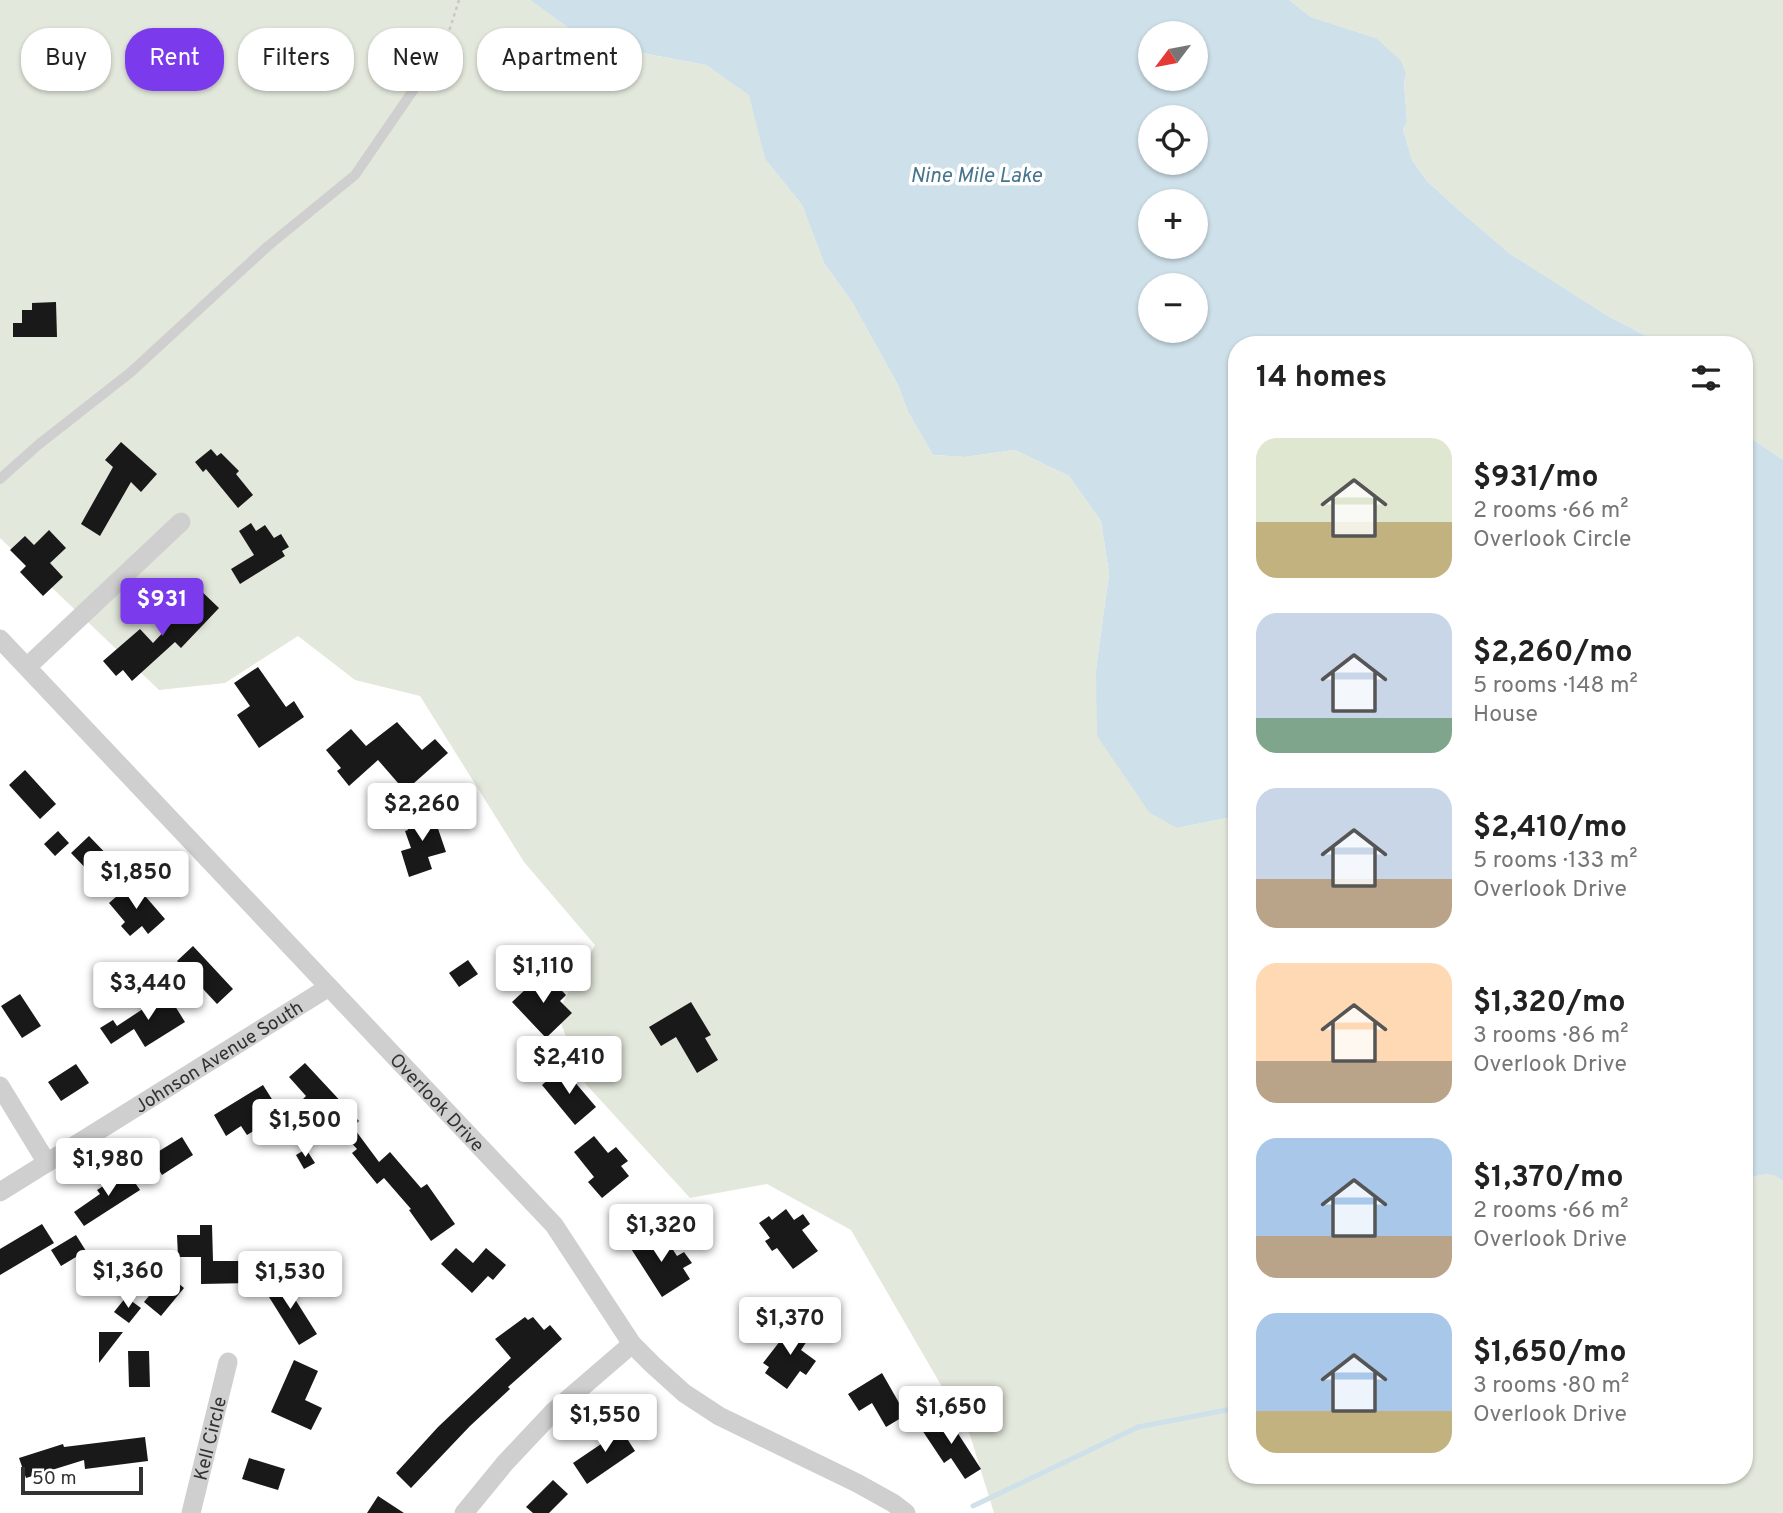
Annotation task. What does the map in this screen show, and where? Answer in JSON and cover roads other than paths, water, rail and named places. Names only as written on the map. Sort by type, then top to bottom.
[{"type":"street","points":[[27,667],[181,522]]},
{"type":"street","name":"Overlook Drive","points":[[0,639],[554,1225],[632,1344],[684,1393],[719,1416],[857,1483],[906,1513]]},
{"type":"street","name":"Johnson Avenue South","points":[[0,1192],[329,987]]},
{"type":"street","points":[[0,1086],[47,1163]]},
{"type":"street","points":[[464,1513],[505,1463],[553,1412],[632,1344]]},
{"type":"street","name":"Kell Circle","points":[[191,1513],[228,1362]]},
{"type":"lane","points":[[0,479],[38,445],[131,372],[268,246],[355,175],[413,91]]},
{"type":"water","name":"Nine Mile Lake","points":[[530,0],[1289,0],[1311,17],[1376,38],[1401,61],[1406,74],[1404,81],[1407,122],[1403,129],[1412,160],[1427,181],[1509,253],[1608,316],[1646,336],[1228,336],[1228,818],[1177,828],[1149,812],[1097,736],[1096,669],[1109,574],[1101,521],[1069,476],[1015,450],[964,457],[933,455],[852,302],[824,263],[802,205],[765,159],[749,95],[706,65],[642,53],[642,28],[568,28]]},
{"type":"water","points":[[1753,439],[1783,460],[1783,1181],[1769,1175],[1753,1177]]},
{"type":"waterway","points":[[973,1506],[1138,1427],[1228,1410]]}]
